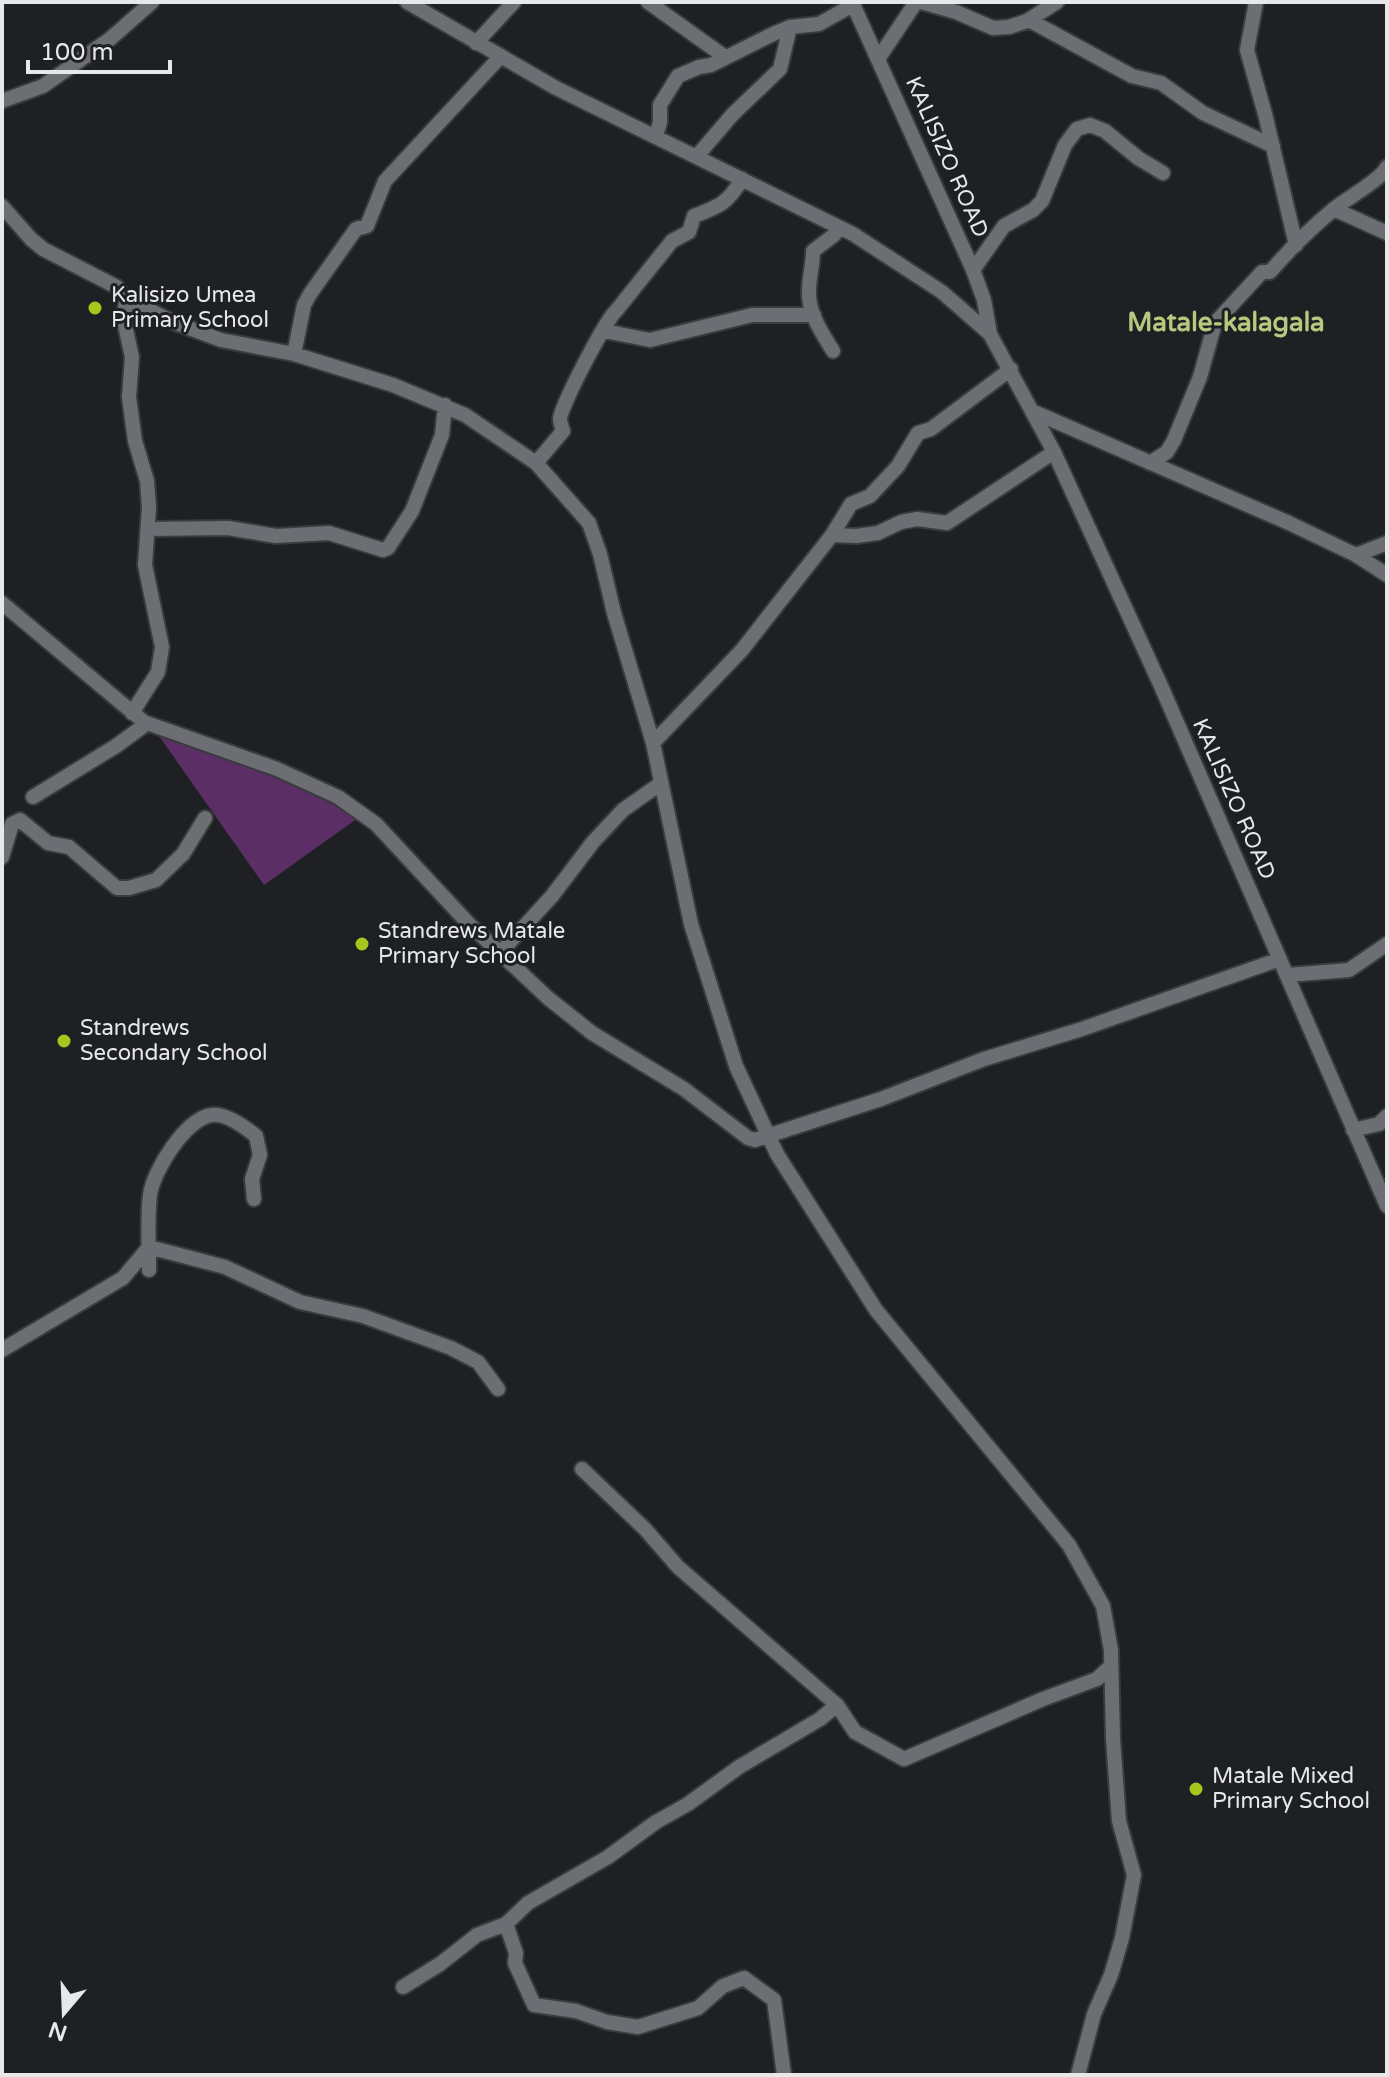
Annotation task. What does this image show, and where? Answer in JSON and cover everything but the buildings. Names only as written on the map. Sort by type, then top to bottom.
[{"type":"street","points":[[2,101],[43,86],[110,39],[152,2]]},
{"type":"street","points":[[407,2],[556,88],[838,227],[942,292],[990,334]]},
{"type":"street","points":[[476,43],[514,2]]},
{"type":"street","points":[[648,2],[725,57]]},
{"type":"street","points":[[878,59],[918,2],[956,12],[993,28],[1009,27],[1029,20],[1057,2]]},
{"type":"street","points":[[1256,2],[1247,50],[1296,245]]},
{"type":"street","points":[[656,136],[660,105],[678,76],[711,65],[790,27],[819,24],[852,4]]},
{"type":"street","name":"KALISIZO ROAD","points":[[852,4],[973,270],[984,300],[990,334],[1054,452],[1161,686],[1387,1206]]},
{"type":"street","points":[[1029,20],[1132,76],[1161,83],[1203,113],[1273,146]]},
{"type":"street","points":[[697,156],[733,114],[780,69],[790,27]]},
{"type":"street","points":[[294,354],[304,305],[356,229],[367,226],[385,181],[501,56]]},
{"type":"street","points":[[973,270],[1004,226],[1033,210],[1042,201],[1065,145],[1077,129],[1090,125],[1105,131],[1138,158],[1163,173]]},
{"type":"street","points":[[1150,463],[1167,452],[1174,440],[1200,377],[1215,323],[1262,272],[1270,272],[1334,209],[1369,182],[1380,178],[1387,167]]},
{"type":"street","points":[[536,463],[563,431],[560,417],[575,379],[604,331],[609,316],[672,241],[689,232],[694,216],[720,206],[732,197],[742,179]]},
{"type":"street","points":[[2,206],[43,249],[117,287],[126,298],[173,322],[221,340],[294,354],[445,405],[490,430],[536,463],[589,523],[653,743],[691,924],[736,1066],[777,1154],[876,1310],[1069,1545],[1103,1606],[1110,1639],[1119,1821],[1134,1875],[1122,1938],[1094,2014],[1078,2075]]},
{"type":"street","points":[[1334,209],[1387,233]]},
{"type":"street","points":[[833,351],[819,329],[808,292],[813,251],[834,235],[838,227]]},
{"type":"street","points":[[126,298],[124,321],[132,357],[129,397],[135,441],[147,481],[145,565],[157,612],[162,660],[158,672],[132,713]]},
{"type":"street","points":[[604,331],[650,340],[752,315],[814,315]]},
{"type":"street","points":[[653,743],[742,650],[832,535],[851,504],[870,496],[898,466],[918,433],[931,429],[1011,369]]},
{"type":"street","points":[[148,529],[214,527],[276,536],[329,533],[376,549],[388,548],[412,511],[442,435],[445,405]]},
{"type":"street","points":[[1034,412],[1289,523],[1356,555],[1387,575]]},
{"type":"street","points":[[832,535],[878,533],[901,522],[917,519],[947,523],[1054,452]]},
{"type":"street","points":[[1356,555],[1387,543]]},
{"type":"street","points":[[2,603],[132,713],[155,727],[277,769],[338,797],[376,824],[500,953],[548,998],[592,1033],[684,1089],[748,1138],[755,1140],[1280,959]]},
{"type":"street","points":[[33,797],[142,727]]},
{"type":"street","points":[[500,953],[623,810],[660,784]]},
{"type":"street","points":[[2,857],[12,824],[20,820],[48,843],[69,847],[117,888],[129,888],[156,880],[183,854],[205,818]]},
{"type":"street","points":[[1288,975],[1349,970],[1387,944]]},
{"type":"street","points":[[149,1270],[150,1195],[158,1170],[166,1155],[203,1117],[219,1115],[256,1136],[260,1155],[252,1179],[254,1199]]},
{"type":"street","points":[[1353,1130],[1379,1124],[1387,1116]]},
{"type":"street","points":[[2,1350],[123,1278],[149,1247]]},
{"type":"street","points":[[149,1247],[225,1267],[300,1302],[363,1316],[451,1348],[478,1362],[498,1389]]},
{"type":"street","points":[[582,1469],[645,1529],[678,1567],[837,1705],[855,1732],[904,1759],[1097,1679],[1111,1666]]},
{"type":"street","points":[[403,1987],[440,1964],[477,1935],[506,1924],[528,1903],[608,1857],[656,1822],[688,1804],[739,1767],[820,1719],[837,1705]]},
{"type":"street","points":[[506,1924],[516,1953],[515,1963],[534,2005],[576,2011],[607,2022],[638,2027],[698,2008],[723,1986],[744,1978],[774,2000],[784,2075]]},
{"type":"shaded area","points":[[162,733],[291,780],[358,818],[264,885],[159,736]]},
{"type":"place","name":"Kalisizo Umea Primary School","points":[[95,308]]},
{"type":"place","name":"Standrews Matale Primary School","points":[[362,944]]},
{"type":"place","name":"Standrews Secondary School","points":[[64,1041]]},
{"type":"place","name":"Matale Mixed Primary School","points":[[1196,1789]]},
{"type":"district","name":"Matale-kalagala","points":[[1226,322]]}]
